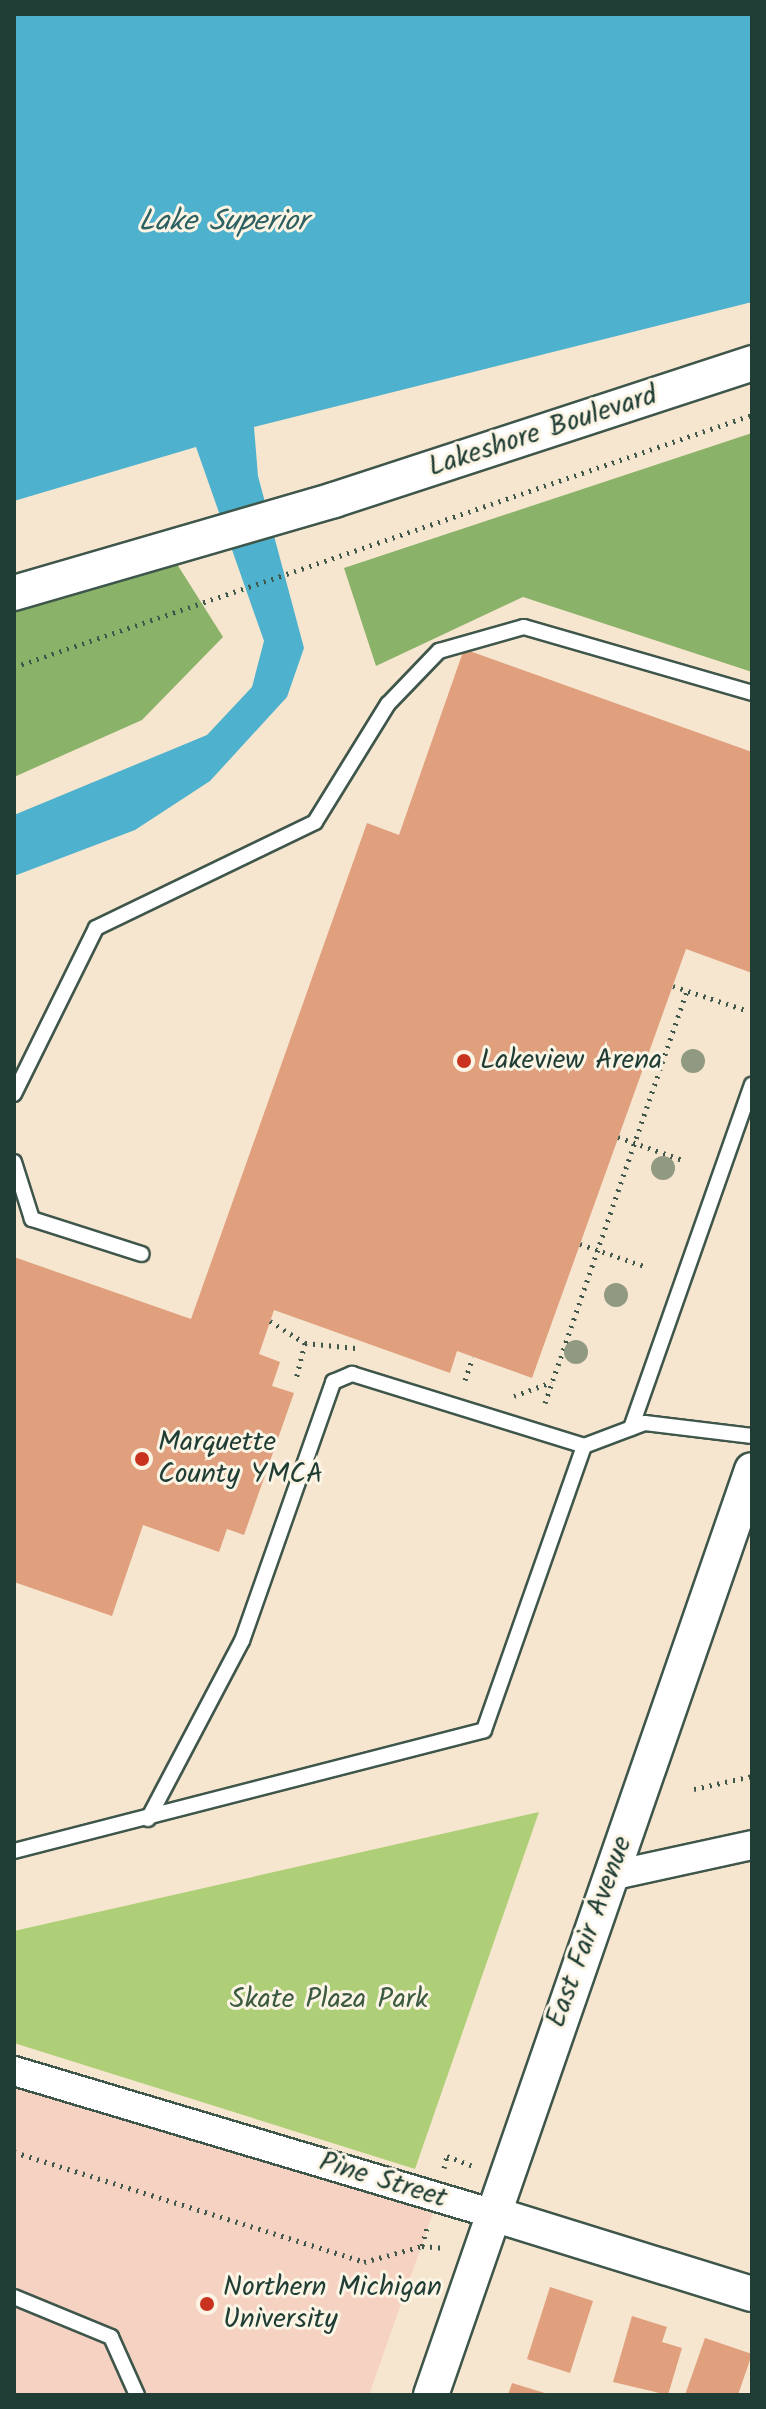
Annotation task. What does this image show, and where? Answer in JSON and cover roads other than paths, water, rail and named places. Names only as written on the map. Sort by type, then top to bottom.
[{"type":"street","name":"Lakeshore Boulevard","points":[[14,593],[334,500],[752,363]]},
{"type":"street","name":"East Fair Avenue","points":[[431,2395],[490,2213],[752,1470]]},
{"type":"street","points":[[610,1876],[752,1845]]},
{"type":"street","name":"Pine Street","points":[[14,2071],[752,2294]]},
{"type":"lane","points":[[14,1094],[96,928],[315,822],[388,704],[439,651],[524,627],[752,693]]},
{"type":"lane","points":[[631,1428],[752,1085]]},
{"type":"lane","points":[[14,1162],[32,1219],[142,1254]]},
{"type":"lane","points":[[148,1819],[242,1641],[333,1382],[352,1374],[584,1446],[645,1423],[752,1436]]},
{"type":"lane","points":[[14,1851],[148,1819],[484,1730],[584,1446]]},
{"type":"lane","points":[[14,2297],[111,2337],[137,2395]]},
{"type":"water","name":"Lake Superior","points":[[14,14],[752,14],[752,302],[254,427],[258,476],[304,648],[287,697],[210,781],[135,830],[14,876],[14,815],[207,735],[252,687],[264,641],[196,447],[14,501]]},
{"type":"place","name":"Lakeview Arena","points":[[464,1061]]},
{"type":"place","name":"Marquette County YMCA","points":[[142,1459]]},
{"type":"place","name":"Northern Michigan University","points":[[207,2304]]},
{"type":"park label","name":"Skate Plaza Park","points":[[329,2000]]}]
